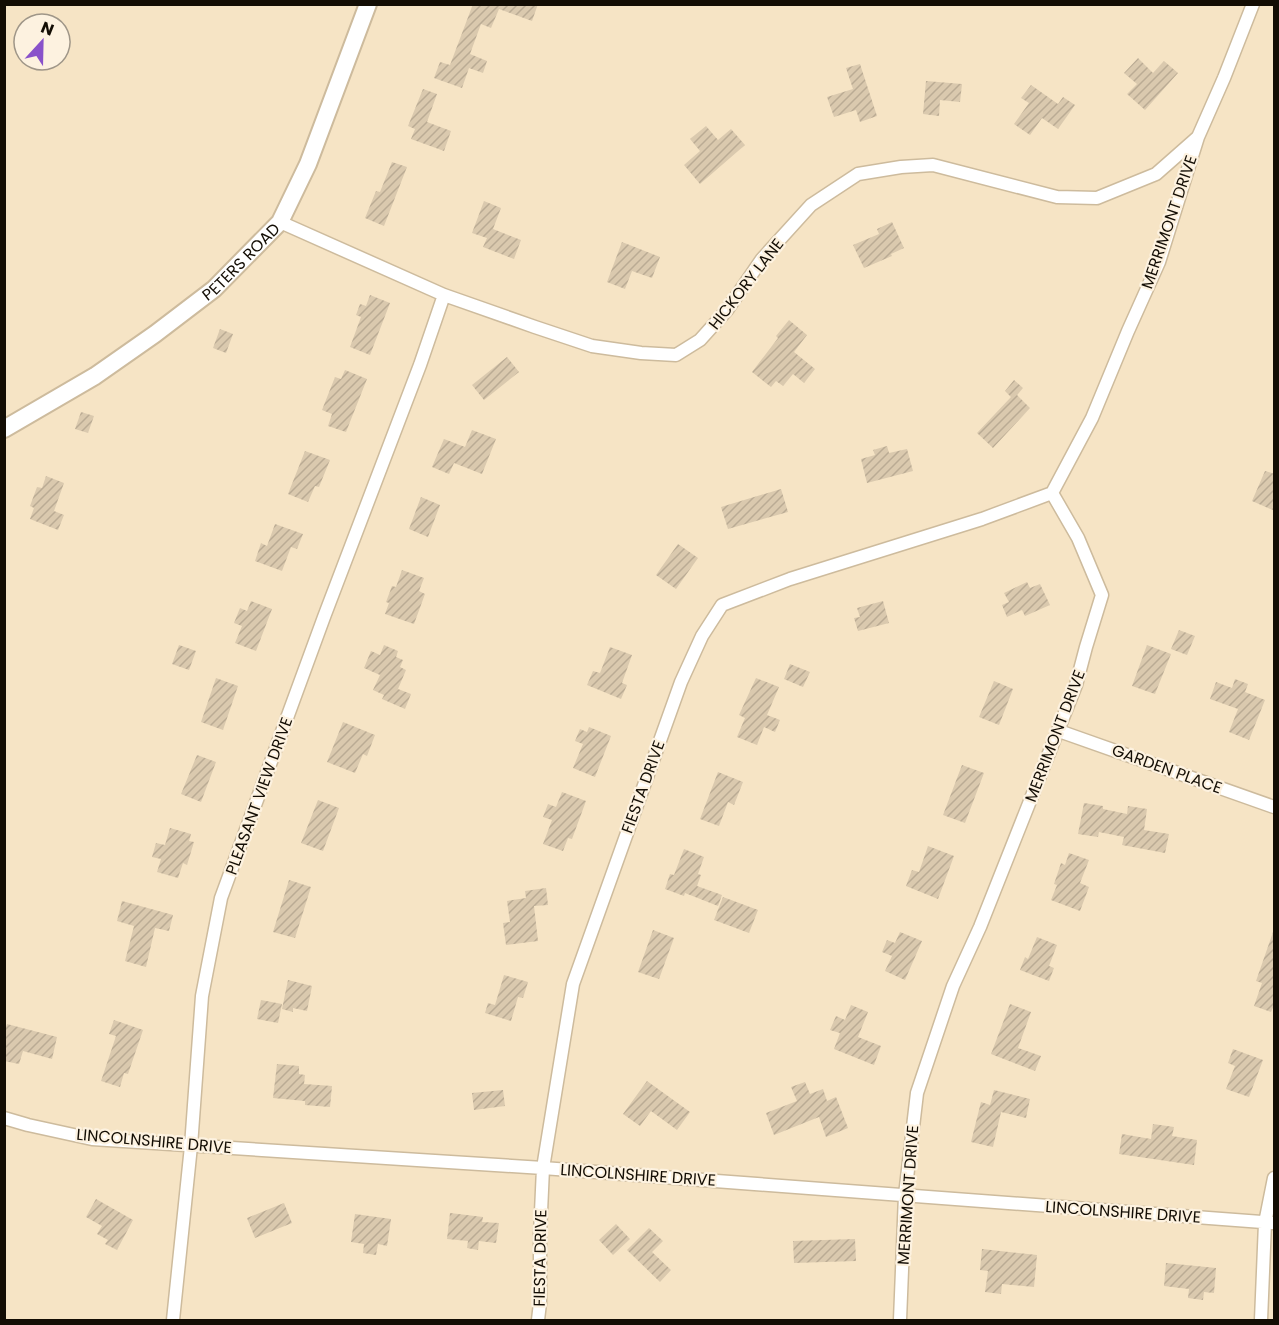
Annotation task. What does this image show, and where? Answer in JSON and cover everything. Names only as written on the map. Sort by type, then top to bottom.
[{"type":"street","name":"PETERS ROAD","points":[[4,429],[95,376],[156,334],[214,290],[280,222],[308,164],[368,4]]},
{"type":"street","name":"MERRIMONT DRIVE","points":[[900,1320],[905,1195],[917,1094],[953,986],[980,927],[1059,731],[1076,685],[1102,595],[1078,538],[1052,493],[1092,418],[1159,262],[1198,138],[1253,4]]},
{"type":"street","name":"HICKORY LANE","points":[[280,222],[444,295],[592,346],[676,355],[700,340],[721,318],[762,259],[811,206],[858,174],[901,167],[933,165],[1057,196],[1098,198],[1156,174],[1198,138]]},
{"type":"street","name":"PLEASANT VIEW DRIVE","points":[[173,1320],[191,1146],[202,996],[221,898],[444,295]]},
{"type":"street","name":"FIESTA DRIVE","points":[[538,1320],[543,1168],[573,984],[681,682],[702,636],[722,605],[790,579],[982,519],[1052,493]]},
{"type":"street","name":"GARDEN PLACE","points":[[1059,731],[1275,807]]},
{"type":"street","name":"LINCOLNSHIRE DRIVE","points":[[4,1118],[92,1139],[543,1168],[1270,1223]]},
{"type":"street","points":[[1261,1320],[1275,1178]]},
{"type":"building","points":[[473,4],[538,4],[532,21],[499,9],[491,28],[481,24],[470,54],[487,61],[483,73],[469,68],[462,88],[434,78],[440,62],[450,65]]},
{"type":"building","points":[[1138,58],[1153,73],[1164,61],[1178,73],[1145,110],[1127,94],[1137,84],[1124,73]]},
{"type":"building","points":[[860,64],[877,116],[860,122],[856,110],[834,117],[827,97],[853,89],[846,68]]},
{"type":"building","points":[[926,81],[962,84],[960,102],[940,100],[939,116],[923,114]]},
{"type":"building","points":[[1031,85],[1058,104],[1063,97],[1075,105],[1058,129],[1042,118],[1030,135],[1014,124],[1029,103],[1021,98]]},
{"type":"building","points":[[423,89],[437,94],[427,122],[451,131],[444,151],[411,139],[415,129],[408,126]]},
{"type":"building","points":[[706,126],[718,140],[731,129],[745,145],[700,184],[684,165],[700,151],[690,139]]},
{"type":"building","points":[[392,162],[407,167],[384,226],[365,218],[376,191],[380,192]]},
{"type":"building","points":[[484,201],[501,208],[493,229],[521,240],[514,259],[483,247],[487,238],[472,233]]},
{"type":"building","points":[[892,222],[904,248],[864,268],[853,245],[879,234],[877,229]]},
{"type":"building","points":[[622,242],[660,257],[652,278],[632,271],[625,289],[607,282]]},
{"type":"building","points":[[370,295],[390,303],[370,355],[350,347],[361,317],[356,315],[360,304],[366,306]]},
{"type":"building","points":[[789,320],[807,335],[794,352],[815,369],[804,383],[793,374],[783,386],[776,381],[771,387],[752,372]]},
{"type":"building","points":[[220,329],[233,334],[226,353],[213,348]]},
{"type":"building","points":[[507,357],[519,372],[484,400],[472,385]]},
{"type":"building","points":[[345,370],[367,379],[346,432],[328,426],[332,414],[322,410],[335,377],[341,379]]},
{"type":"building","points":[[1014,380],[1023,388],[1017,395],[1030,408],[993,448],[977,433],[1011,397],[1005,391]]},
{"type":"building","points":[[81,412],[94,416],[88,433],[75,429]]},
{"type":"building","points":[[472,430],[496,439],[482,474],[454,463],[449,474],[432,467],[444,439],[465,447]]},
{"type":"building","points":[[887,446],[889,453],[907,449],[913,471],[867,483],[861,459],[875,455],[873,450]]},
{"type":"building","points":[[305,451],[330,460],[319,487],[315,486],[308,502],[288,494]]},
{"type":"building","points":[[1265,471],[1275,474],[1275,511],[1252,501]]},
{"type":"building","points":[[46,476],[64,483],[54,511],[64,515],[58,530],[30,519],[34,508],[30,506],[37,487],[42,488]]},
{"type":"building","points":[[781,489],[788,512],[728,529],[721,507]]},
{"type":"building","points":[[421,497],[440,505],[428,537],[409,529]]},
{"type":"building","points":[[275,524],[303,534],[297,549],[291,547],[282,571],[255,561],[261,543],[267,546]]},
{"type":"building","points":[[678,544],[698,558],[676,589],[656,575]]},
{"type":"building","points":[[402,570],[424,578],[419,591],[425,594],[414,624],[385,614],[389,603],[386,602],[392,586],[396,587]]},
{"type":"building","points":[[1027,582],[1030,588],[1040,584],[1050,605],[1025,616],[1022,610],[1007,617],[1002,605],[1009,602],[1004,593]]},
{"type":"building","points":[[251,601],[272,609],[256,651],[235,643],[242,626],[234,623],[240,608],[247,611]]},
{"type":"building","points":[[883,601],[889,623],[858,631],[854,618],[860,617],[857,608]]},
{"type":"building","points":[[1179,630],[1195,636],[1187,655],[1171,649]]},
{"type":"building","points":[[179,645],[196,651],[189,670],[172,664]]},
{"type":"building","points":[[384,645],[398,651],[396,657],[403,660],[400,667],[406,670],[398,689],[411,694],[405,709],[382,699],[384,695],[373,690],[380,675],[364,668],[371,651],[380,655]]},
{"type":"building","points":[[1147,645],[1171,654],[1155,694],[1132,686]]},
{"type":"building","points":[[610,647],[632,655],[622,683],[627,685],[621,699],[587,685],[593,671],[600,673]]},
{"type":"building","points":[[790,664],[810,672],[803,687],[784,679]]},
{"type":"building","points":[[216,678],[238,686],[223,730],[201,722]]},
{"type":"building","points":[[756,678],[779,687],[767,715],[780,720],[775,732],[764,727],[757,745],[737,737],[745,718],[739,715]]},
{"type":"building","points":[[1235,679],[1248,684],[1245,692],[1265,700],[1249,740],[1229,732],[1238,709],[1210,699],[1216,682],[1232,688]]},
{"type":"building","points":[[994,681],[1013,689],[999,725],[979,717]]},
{"type":"building","points":[[343,722],[375,735],[367,756],[363,754],[355,773],[327,762]]},
{"type":"building","points":[[589,727],[611,736],[595,777],[573,768],[583,744],[575,741],[580,729],[587,732]]},
{"type":"building","points":[[197,755],[216,762],[201,802],[181,794]]},
{"type":"building","points":[[962,765],[984,773],[965,823],[943,815]]},
{"type":"building","points":[[718,772],[743,782],[734,805],[728,802],[719,826],[700,819]]},
{"type":"building","points":[[562,792],[586,801],[572,839],[568,838],[563,851],[543,844],[552,820],[543,817],[548,804],[556,807]]},
{"type":"building","points":[[318,800],[339,808],[323,851],[301,843]]},
{"type":"building","points":[[1084,803],[1103,806],[1103,809],[1127,814],[1128,806],[1147,809],[1144,830],[1169,834],[1165,853],[1122,845],[1124,837],[1099,832],[1098,837],[1078,834]]},
{"type":"building","points":[[170,828],[191,834],[189,841],[194,842],[187,865],[183,863],[178,878],[157,872],[161,859],[152,857],[156,843],[165,845]]},
{"type":"building","points":[[928,846],[954,856],[938,899],[906,886],[912,870],[919,872]]},
{"type":"building","points":[[684,849],[704,857],[698,874],[701,875],[697,886],[722,895],[718,906],[685,893],[684,896],[665,889],[670,874],[674,875]]},
{"type":"building","points":[[1069,853],[1089,860],[1080,883],[1089,887],[1080,911],[1051,900],[1057,885],[1054,884],[1061,863],[1065,865]]},
{"type":"building","points":[[289,880],[311,887],[295,938],[273,932]]},
{"type":"building","points":[[546,888],[548,905],[534,906],[538,941],[506,945],[503,923],[510,922],[507,901],[526,898],[525,891]]},
{"type":"building","points":[[723,897],[758,910],[749,933],[714,920]]},
{"type":"building","points":[[122,901],[173,915],[169,931],[155,928],[146,967],[125,961],[134,926],[117,921]]},
{"type":"building","points":[[653,930],[674,938],[659,979],[638,972]]},
{"type":"building","points":[[900,932],[922,941],[905,980],[885,971],[892,956],[882,952],[887,940],[895,943]]},
{"type":"building","points":[[1273,932],[1275,932],[1275,1003],[1271,1012],[1254,1006],[1262,983],[1256,981]]},
{"type":"building","points":[[1037,937],[1057,945],[1049,966],[1054,968],[1049,981],[1020,970],[1025,957],[1028,959]]},
{"type":"building","points":[[504,975],[528,982],[523,998],[518,997],[511,1021],[485,1013],[488,1003],[495,1005]]},
{"type":"building","points":[[288,980],[312,986],[307,1011],[293,1008],[293,1012],[282,1009]]},
{"type":"building","points":[[261,1000],[282,1004],[278,1023],[257,1019]]},
{"type":"building","points":[[1010,1004],[1031,1012],[1018,1048],[1041,1056],[1035,1071],[991,1054]]},
{"type":"building","points":[[851,1005],[868,1012],[858,1037],[881,1046],[874,1065],[834,1049],[840,1033],[830,1030],[836,1016],[845,1020]]},
{"type":"building","points":[[114,1020],[143,1030],[128,1074],[124,1073],[120,1087],[101,1081],[116,1036],[109,1034]]},
{"type":"building","points":[[7,1024],[57,1037],[52,1059],[23,1051],[19,1064],[4,1061],[4,1032]]},
{"type":"building","points":[[1233,1049],[1263,1060],[1249,1097],[1226,1089],[1235,1066],[1228,1063]]},
{"type":"building","points":[[277,1064],[299,1066],[299,1074],[305,1075],[304,1084],[332,1086],[330,1107],[305,1105],[305,1101],[273,1098]]},
{"type":"building","points":[[647,1081],[690,1112],[677,1130],[651,1111],[640,1126],[623,1114]]},
{"type":"building","points":[[805,1082],[810,1094],[823,1089],[827,1101],[836,1097],[848,1128],[826,1137],[819,1117],[774,1135],[766,1113],[797,1101],[791,1087]]},
{"type":"building","points":[[503,1090],[505,1106],[474,1110],[472,1093]]},
{"type":"building","points":[[994,1090],[1030,1099],[1026,1118],[1001,1112],[993,1147],[971,1142],[981,1102],[990,1105]]},
{"type":"building","points":[[1153,1124],[1174,1127],[1172,1136],[1197,1140],[1194,1165],[1119,1154],[1122,1134],[1151,1139]]},
{"type":"building","points":[[96,1199],[133,1220],[117,1250],[105,1244],[108,1240],[97,1234],[102,1226],[86,1217]]},
{"type":"building","points":[[284,1203],[292,1223],[255,1238],[247,1218]]},
{"type":"building","points":[[450,1213],[483,1217],[482,1222],[499,1223],[496,1243],[479,1241],[478,1250],[467,1248],[468,1241],[447,1239]]},
{"type":"building","points":[[355,1214],[391,1219],[387,1246],[378,1244],[376,1255],[363,1253],[364,1244],[351,1242]]},
{"type":"building","points":[[616,1224],[630,1239],[613,1255],[599,1240]]},
{"type":"building","points":[[649,1228],[663,1241],[652,1252],[671,1270],[660,1282],[627,1250]]},
{"type":"building","points":[[855,1239],[856,1261],[794,1263],[793,1241]]},
{"type":"building","points":[[982,1249],[1037,1255],[1034,1287],[1002,1284],[1001,1294],[985,1292],[988,1271],[980,1270]]},
{"type":"building","points":[[1166,1263],[1216,1268],[1214,1293],[1204,1292],[1203,1300],[1188,1298],[1189,1289],[1164,1286]]}]
